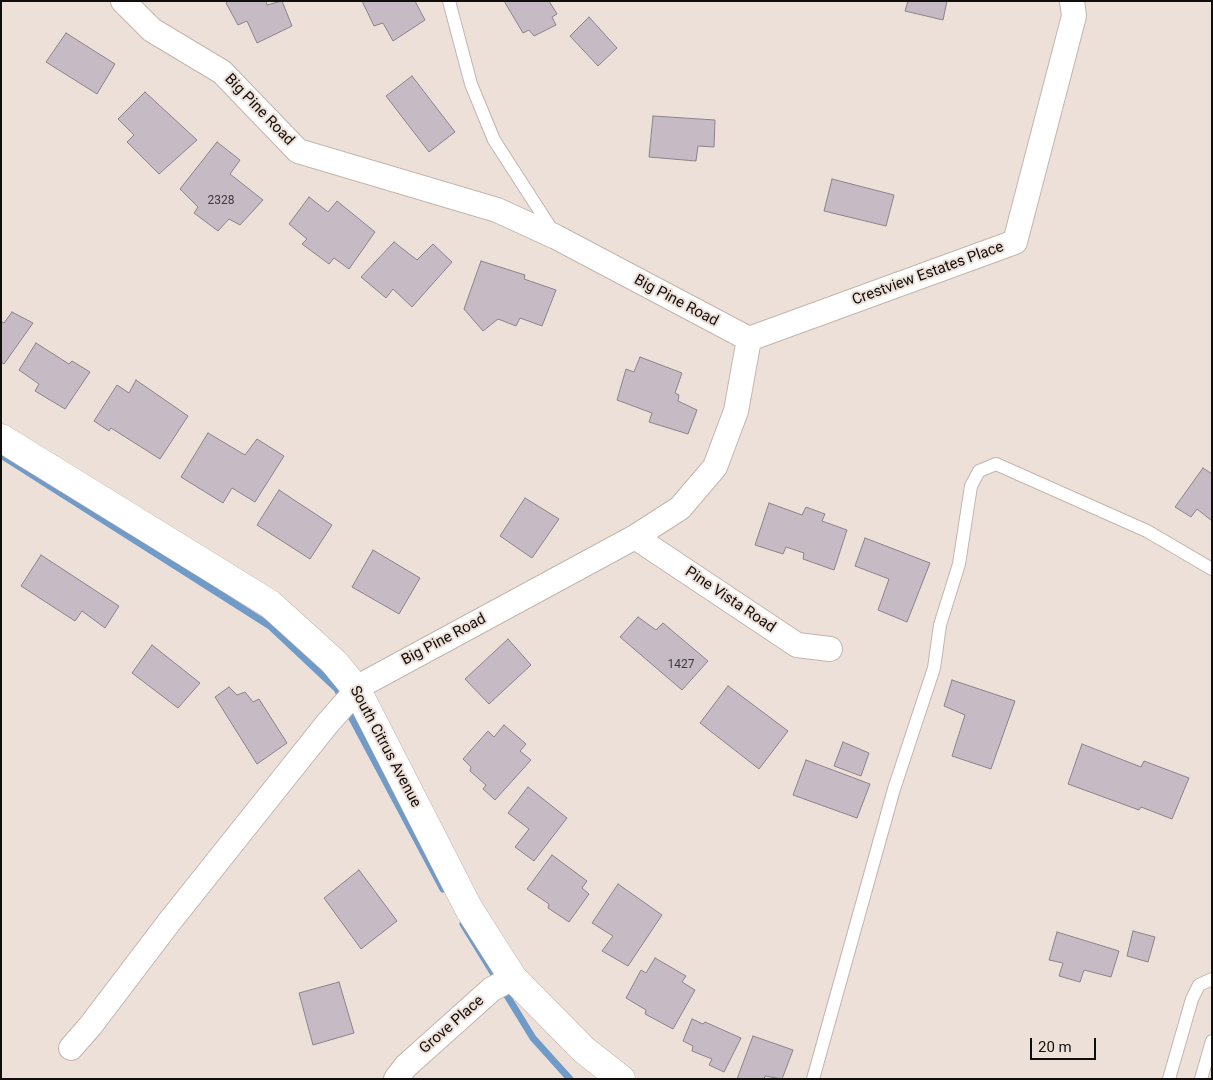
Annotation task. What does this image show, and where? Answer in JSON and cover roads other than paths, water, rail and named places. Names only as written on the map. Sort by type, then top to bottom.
[{"type":"street","name":"Big Pine Road","points":[[123,1],[152,30],[222,72],[298,150],[497,210],[556,237],[749,339],[736,411],[715,467],[680,508],[635,537],[356,689]]},
{"type":"street","name":"Crestview Estates Place","points":[[749,339],[1016,242],[1074,16],[1072,1]]},
{"type":"street","name":"South Citrus Avenue","points":[[1,438],[270,604],[334,662],[356,689],[469,909],[513,978],[584,1050],[621,1079]]},
{"type":"street","name":"Pine Vista Road","points":[[635,537],[797,645],[830,649]]},
{"type":"street","points":[[71,1048],[91,1025],[206,875],[356,689]]},
{"type":"street","name":"Grove Place","points":[[396,1079],[406,1066],[492,990],[513,978]]},
{"type":"lane","points":[[449,1],[471,84],[494,140],[556,237]]},
{"type":"lane","points":[[813,1079],[894,789],[934,668],[940,625],[959,564],[971,486],[979,471],[996,464],[1147,531],[1212,569]]},
{"type":"lane","points":[[1169,1079],[1192,999],[1199,985],[1212,979]]},
{"type":"lane","points":[[1201,1079],[1212,1040]]},
{"type":"waterway","points":[[1,455],[270,626],[337,689],[342,699]]},
{"type":"waterway","points":[[347,709],[443,889]]},
{"type":"waterway","points":[[463,924],[533,1038],[570,1079]]}]
